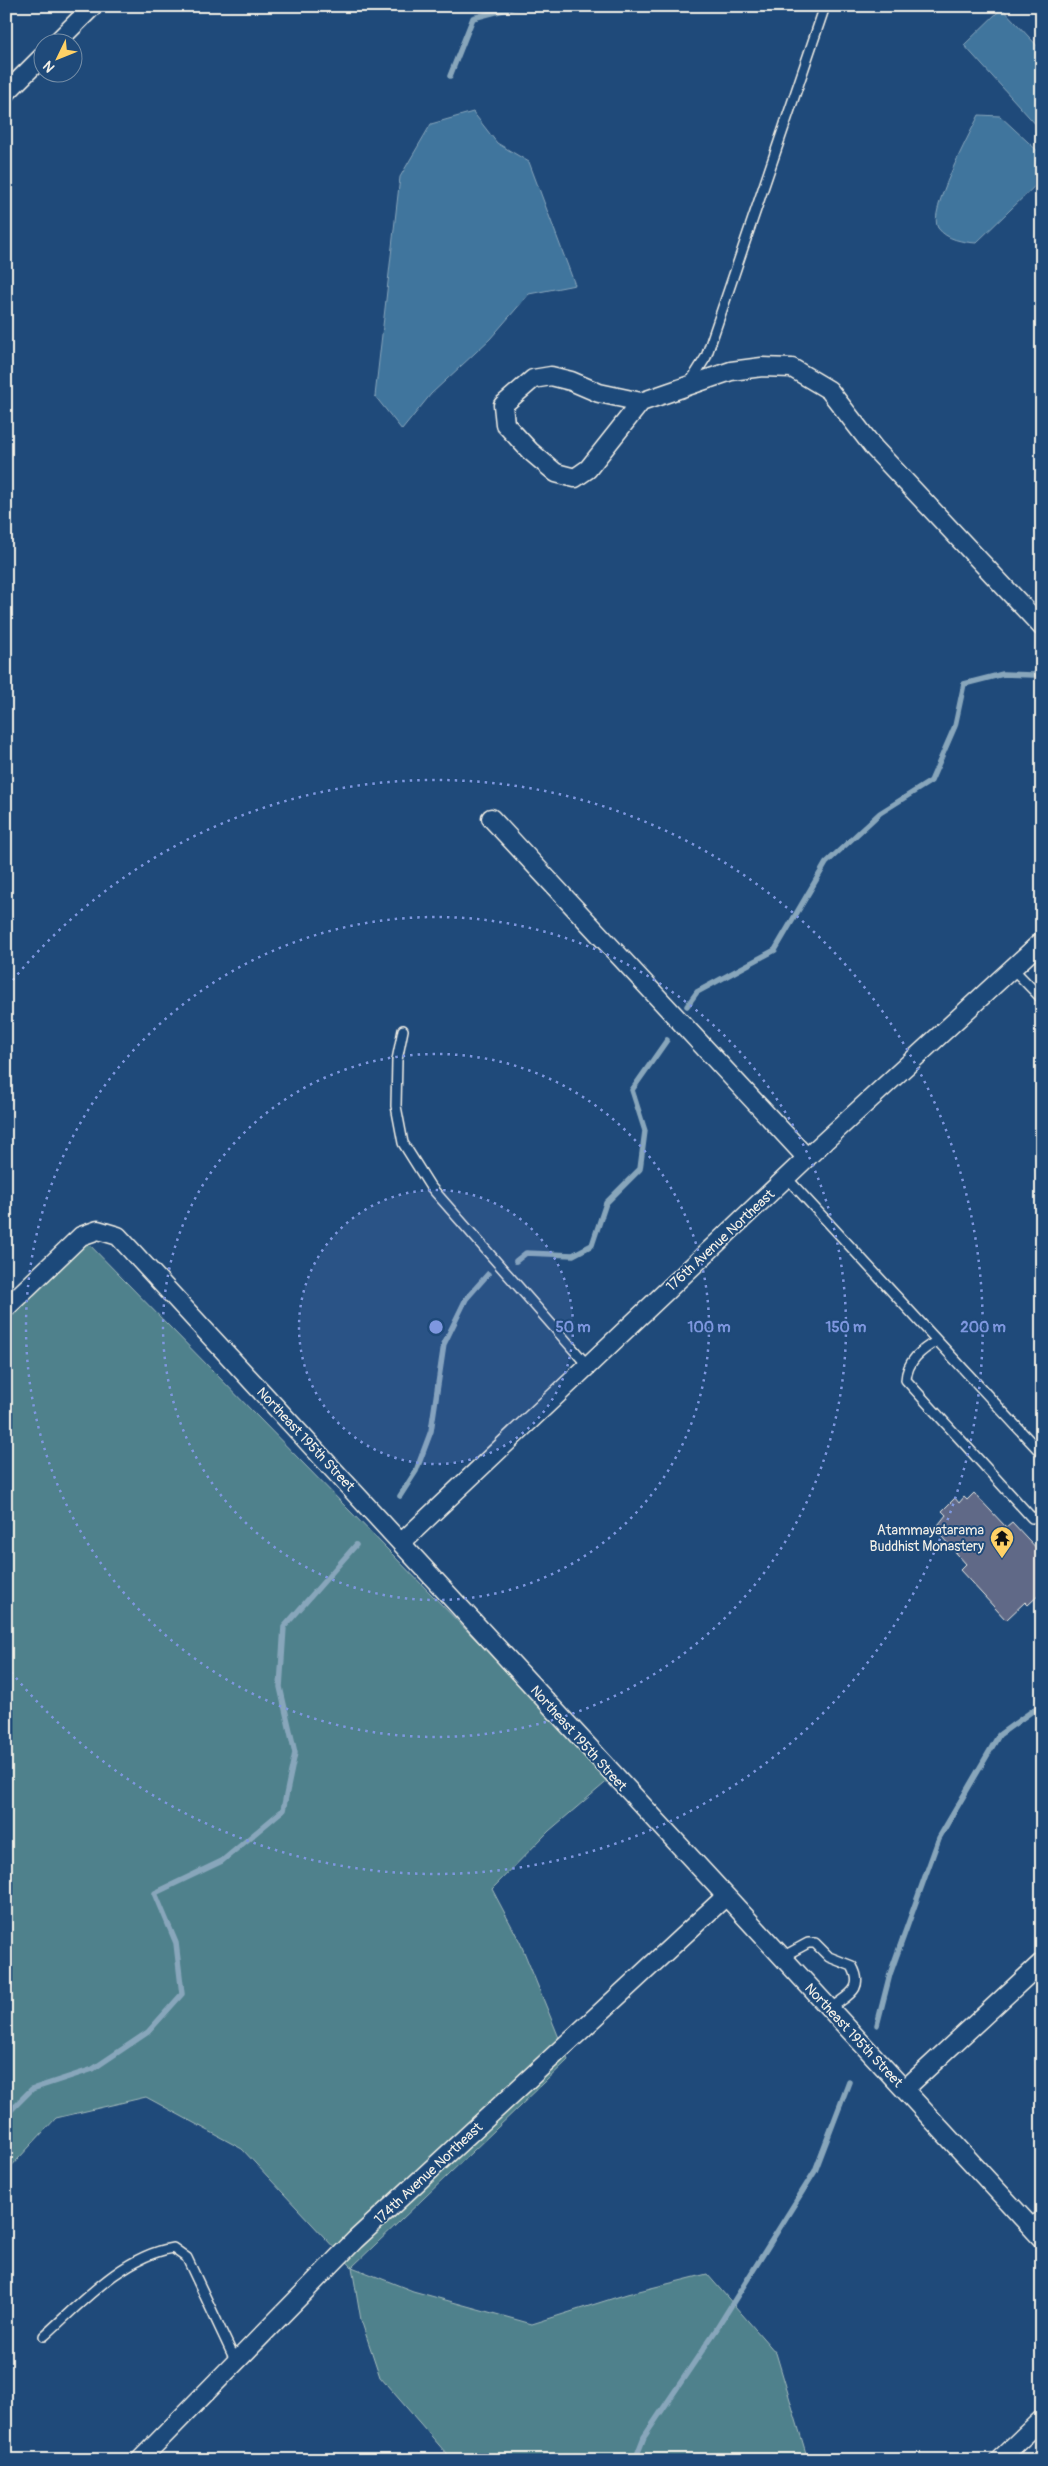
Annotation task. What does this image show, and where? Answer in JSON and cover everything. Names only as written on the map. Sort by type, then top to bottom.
[{"type":"street","points":[[67,32],[93,6]]},
{"type":"street","points":[[6,94],[32,67]]},
{"type":"street","points":[[641,402],[588,469],[575,478],[556,473],[530,451],[505,424],[503,405],[533,379],[551,376],[571,381],[599,393],[641,402],[731,371],[762,367],[792,368],[829,390],[874,448],[960,542],[1042,627]]},
{"type":"street","points":[[491,818],[808,1158]]},
{"type":"street","name":"176th Avenue Northeast","points":[[401,1543],[786,1178],[1042,941]]},
{"type":"street","name":"Northeast 195th Street","points":[[6,1308],[81,1236],[98,1230],[118,1236],[725,1897],[905,2089],[1035,2219],[1042,2239]]},
{"type":"street","name":"174th Avenue Northeast","points":[[140,2460],[355,2240],[725,1897]]},
{"type":"street","points":[[905,2089],[1042,1962]]},
{"type":"street","points":[[999,2460],[1042,2419]]},
{"type":"lane","points":[[687,386],[706,357],[825,6]]},
{"type":"lane","points":[[1012,968],[1042,999]]},
{"type":"lane","points":[[403,1030],[396,1060],[396,1106],[403,1143],[430,1186],[588,1366]]},
{"type":"lane","points":[[786,1178],[1042,1454]]},
{"type":"lane","points":[[937,1341],[922,1350],[912,1361],[906,1371],[906,1380],[1032,1518],[1042,1515]]},
{"type":"lane","points":[[782,1957],[808,1943],[815,1943],[829,1957],[852,1966],[857,1979],[852,1994],[830,2009]]},
{"type":"lane","points":[[44,2336],[108,2278],[158,2250],[173,2248],[186,2258],[236,2362]]},
{"type":"green space","points":[[81,1236],[611,1778],[549,1831],[492,1889],[520,1942],[568,2060],[352,2267],[242,2149],[146,2097],[56,2118],[6,2172],[6,1308]]},
{"type":"green space","points":[[352,2267],[413,2291],[532,2324],[627,2294],[707,2274],[776,2353],[808,2460],[452,2460],[380,2377],[361,2320]]},
{"type":"water","points":[[1002,8],[1042,51],[1042,125],[1039,128],[964,45]]},
{"type":"water","points":[[473,112],[497,143],[529,162],[575,285],[529,294],[490,339],[431,394],[402,430],[375,396],[400,177],[431,124]]},
{"type":"water","points":[[979,115],[1000,116],[1042,155],[1042,179],[976,243],[951,238],[938,228],[936,220],[944,190]]},
{"type":"building","name":"Atammayatarama Buddhist Monastery","points":[[974,1493],[1006,1527],[1012,1522],[1042,1554],[1042,1592],[1028,1605],[1025,1602],[1006,1620],[960,1570],[966,1564],[935,1529],[946,1515],[942,1511],[955,1498],[959,1503],[964,1497],[967,1500]]},
{"type":"waterway","points":[[450,76],[473,18],[518,6]]},
{"type":"waterway","points":[[687,1006],[697,992],[775,950],[826,863],[880,813],[931,781],[955,726],[964,684],[1003,674],[1033,675],[1042,671]]},
{"type":"waterway","points":[[516,1261],[526,1253],[573,1255],[592,1245],[606,1203],[640,1169],[645,1131],[632,1090],[667,1040]]},
{"type":"waterway","points":[[400,1496],[416,1471],[431,1431],[444,1344],[466,1299],[488,1274]]},
{"type":"waterway","points":[[6,2115],[32,2089],[93,2069],[148,2032],[182,1994],[176,1943],[155,1893],[222,1861],[283,1810],[295,1753],[280,1687],[284,1627],[356,1545]]},
{"type":"waterway","points":[[877,2025],[890,1974],[939,1838],[999,1735],[1042,1704]]},
{"type":"waterway","points":[[635,2460],[644,2437],[716,2330],[815,2171],[849,2082]]},
{"type":"place","name":"Atammayatarama Buddhist Monastery","points":[[1002,1559]]}]
